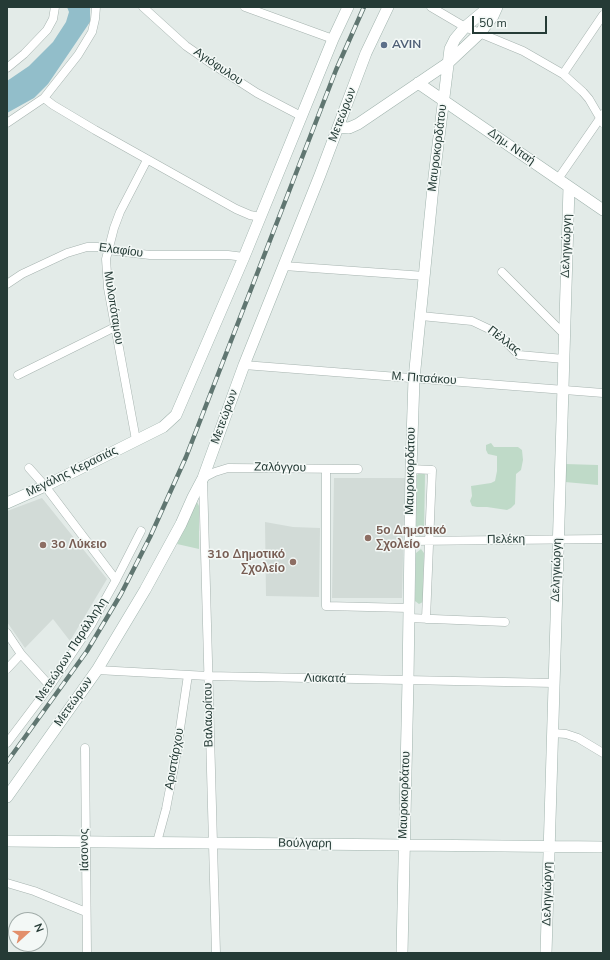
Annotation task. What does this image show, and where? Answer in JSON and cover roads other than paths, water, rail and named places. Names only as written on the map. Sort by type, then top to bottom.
[{"type":"street","points":[[7,68],[24,54],[47,30],[53,18],[55,7]]},
{"type":"street","points":[[7,123],[44,98],[78,55],[92,32],[96,7]]},
{"type":"street","name":"Αγιόφυλου","points":[[143,7],[186,46],[212,64],[257,93],[301,116]]},
{"type":"street","points":[[246,7],[333,39]]},
{"type":"street","name":"Μεγάλης Κερασιάς","points":[[7,503],[45,486],[167,424],[176,415],[244,257],[333,39],[348,7]]},
{"type":"street","name":"Μετεώρων","points":[[7,798],[97,670],[157,570],[203,478],[244,365],[366,53],[388,7]]},
{"type":"street","points":[[431,7],[465,26],[523,51],[563,74],[583,92],[602,118],[558,179]]},
{"type":"street","name":"Μαυροκορδάτου","points":[[402,953],[414,379],[434,176],[450,49],[455,39],[465,26],[489,7]]},
{"type":"street","points":[[338,127],[349,128],[358,124],[448,63],[480,33],[497,7]]},
{"type":"street","points":[[563,74],[603,15]]},
{"type":"street","name":"Δημ. Νταή","points":[[418,83],[603,210]]},
{"type":"street","points":[[44,98],[53,105],[147,160],[236,209],[250,215],[260,217]]},
{"type":"street","name":"Μυλοπόταμου","points":[[136,440],[115,327],[106,271],[106,259],[120,212],[147,160]]},
{"type":"street","name":"Δεληγιώργη","points":[[546,953],[569,187]]},
{"type":"street","name":"Ελαφίου","points":[[7,284],[22,274],[67,253],[87,247],[98,247],[108,250],[150,255],[244,257]]},
{"type":"street","points":[[284,266],[425,276]]},
{"type":"street","points":[[502,272],[564,335]]},
{"type":"street","name":"Πέλλας","points":[[421,316],[472,321],[491,330],[501,337],[519,355],[564,359]]},
{"type":"street","points":[[18,375],[115,327]]},
{"type":"street","name":"Μ. Πιτσάκου","points":[[244,365],[603,393]]},
{"type":"street","points":[[29,468],[45,486],[116,580]]},
{"type":"street","name":"Ζαλόγγου","points":[[203,478],[228,468],[358,469]]},
{"type":"street","points":[[326,469],[326,606],[409,613],[426,619],[505,622]]},
{"type":"street","points":[[411,469],[432,470],[426,619]]},
{"type":"street","name":"Βαλαωρίτου","points":[[203,478],[216,953]]},
{"type":"street","name":"Μετεώρων Παράλληλη","points":[[7,743],[50,686],[91,625],[141,531]]},
{"type":"street","name":"Πελέκη","points":[[410,541],[603,539]]},
{"type":"street","points":[[7,633],[21,654],[50,686]]},
{"type":"street","points":[[7,669],[21,654]]},
{"type":"street","name":"Λιακατά","points":[[97,670],[208,676],[554,683]]},
{"type":"street","name":"Αριστάρχου","points":[[157,842],[166,809],[175,762],[188,675]]},
{"type":"street","points":[[552,733],[566,734],[578,738],[603,753]]},
{"type":"street","name":"Ιάσονος","points":[[85,748],[87,953]]},
{"type":"street","points":[[7,786],[24,772]]},
{"type":"street","name":"Βούλγαρη","points":[[7,841],[603,847]]},
{"type":"street","points":[[7,883],[34,891],[86,912]]},
{"type":"water","points":[[67,7],[90,7],[90,22],[48,84],[34,98],[7,113],[7,81],[29,66],[53,42],[66,22],[69,12]]},
{"type":"railway","points":[[7,762],[87,651],[121,594],[150,537],[186,457],[336,70],[364,7]]},
{"type":"place","name":"AVIN","points":[[384,45]]},
{"type":"place","name":"5ο Δημοτικό Σχολείο","points":[[368,538]]},
{"type":"place","name":"3ο Λύκειο","points":[[43,545]]},
{"type":"place","name":"31ο Δημοτικό Σχολείο","points":[[293,562]]}]
